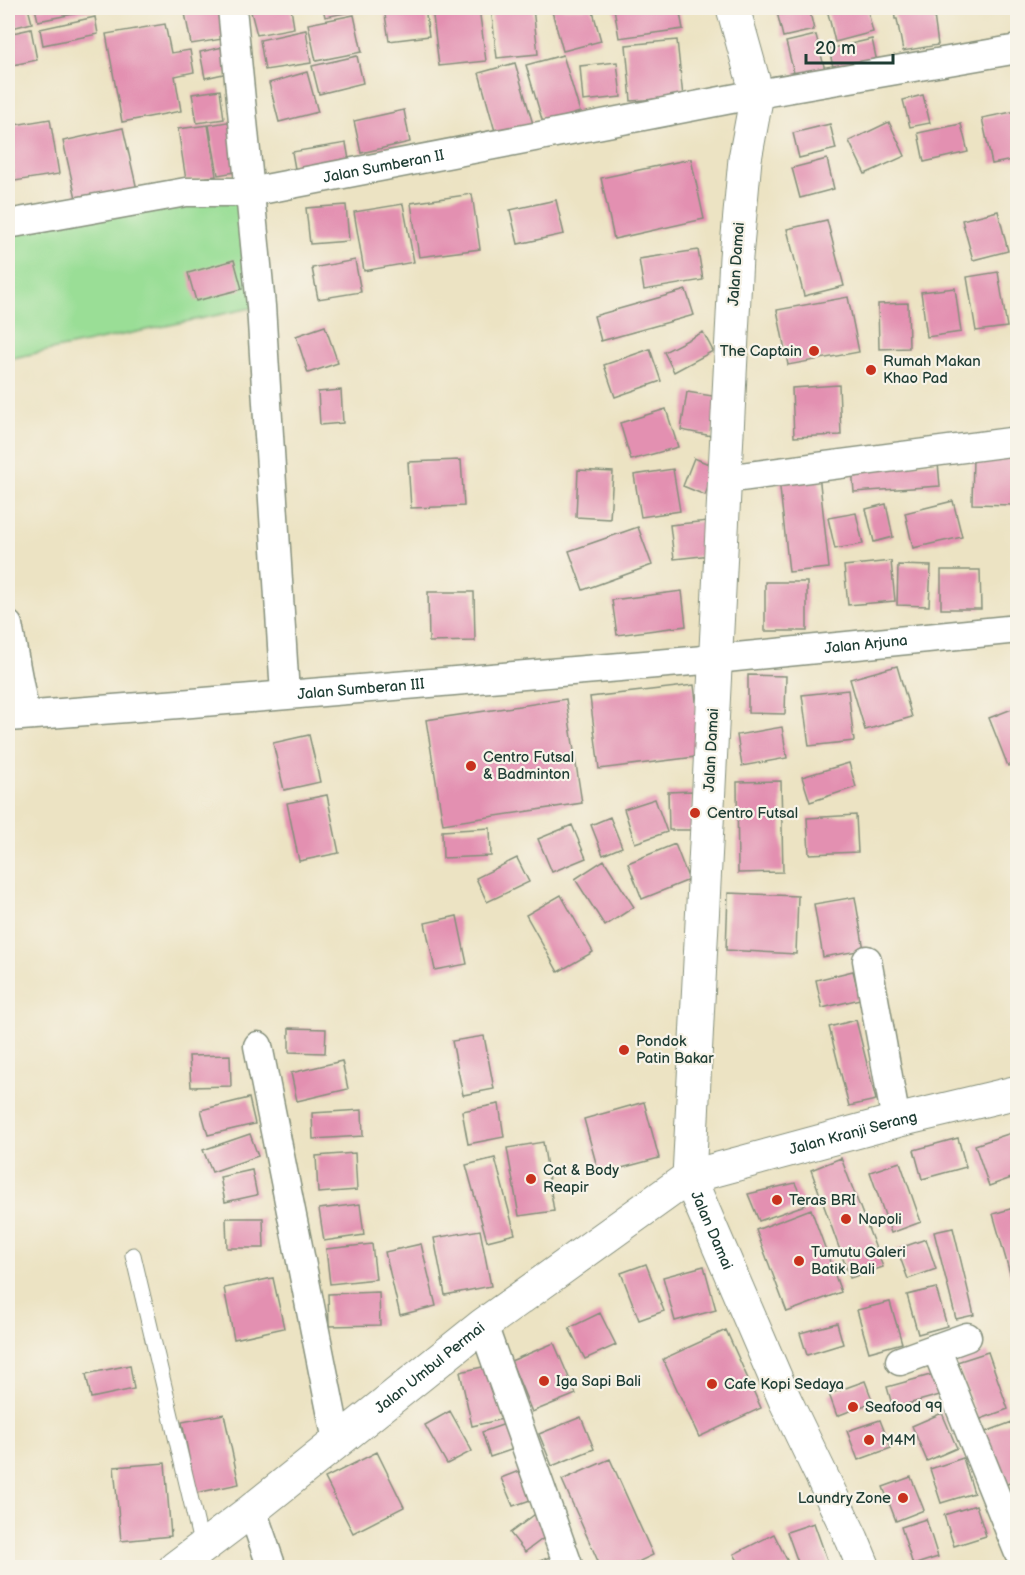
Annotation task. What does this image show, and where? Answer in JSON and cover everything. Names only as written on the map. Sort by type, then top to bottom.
[{"type":"main road","name":"Jalan Damai","points":[[733,8],[757,94],[745,159],[736,268],[689,1177],[785,1400],[864,1568]]},
{"type":"main road","name":"Jalan Kranji Serang","points":[[689,1177],[1017,1092]]},
{"type":"main road","name":"Jalan Umbul Permai","points":[[175,1568],[252,1510],[483,1324],[689,1177]]},
{"type":"street","points":[[232,8],[261,306],[285,694]]},
{"type":"street","name":"Jalan Sumberan II","points":[[8,224],[186,192],[250,192],[757,94],[1017,49]]},
{"type":"street","points":[[725,478],[1017,441]]},
{"type":"street","points":[[8,625],[16,716]]},
{"type":"street","name":"Jalan Arjuna","points":[[716,660],[1017,629]]},
{"type":"street","name":"Jalan Sumberan III","points":[[16,716],[192,704],[285,694],[716,660]]},
{"type":"street","points":[[867,960],[896,1122]]},
{"type":"street","points":[[258,1046],[337,1441]]},
{"type":"street","points":[[483,1324],[569,1568]]},
{"type":"street","points":[[900,1361],[967,1337]]},
{"type":"street","points":[[936,1348],[1017,1551]]},
{"type":"street","points":[[252,1510],[272,1568]]},
{"type":"lane","points":[[134,1255],[202,1547]]},
{"type":"green space","points":[[250,192],[261,306],[8,359],[8,230]]},
{"type":"building","points":[[8,8],[28,8],[32,23],[8,29]]},
{"type":"building","points":[[35,8],[94,8],[94,10],[38,21]]},
{"type":"building","points":[[184,8],[223,8],[229,38],[191,44]]},
{"type":"building","points":[[250,8],[291,8],[294,28],[257,35]]},
{"type":"building","points":[[323,8],[367,8],[367,9],[325,17]]},
{"type":"building","points":[[384,8],[425,8],[429,36],[389,41]]},
{"type":"building","points":[[432,8],[479,8],[486,61],[439,66]]},
{"type":"building","points":[[491,8],[533,8],[538,54],[497,58]]},
{"type":"building","points":[[551,8],[592,8],[601,41],[563,51]]},
{"type":"building","points":[[614,8],[679,8],[683,29],[619,38]]},
{"type":"building","points":[[776,8],[809,8],[814,30],[783,37]]},
{"type":"building","points":[[867,8],[873,32],[835,42],[827,9]]},
{"type":"building","points":[[894,8],[933,8],[938,45],[903,51]]},
{"type":"building","points":[[354,15],[362,52],[316,61],[308,24]]},
{"type":"building","points":[[95,17],[98,34],[43,45],[40,29]]},
{"type":"building","points":[[165,24],[171,53],[190,50],[194,72],[175,76],[181,111],[122,122],[106,34]]},
{"type":"building","points":[[31,29],[37,60],[8,66],[8,34]]},
{"type":"building","points":[[306,30],[311,63],[265,70],[260,40]]},
{"type":"building","points":[[816,35],[825,70],[795,77],[786,42]]},
{"type":"building","points":[[872,39],[877,62],[834,71],[829,49]]},
{"type":"building","points":[[677,40],[683,97],[631,101],[626,45]]},
{"type":"building","points":[[232,45],[237,71],[205,78],[200,52]]},
{"type":"building","points":[[563,55],[580,112],[543,123],[526,65]]},
{"type":"building","points":[[357,56],[363,83],[319,94],[312,66]]},
{"type":"building","points":[[617,62],[621,97],[583,101],[580,66]]},
{"type":"building","points":[[515,63],[533,124],[496,135],[479,73]]},
{"type":"building","points":[[307,72],[318,112],[279,122],[269,83]]},
{"type":"building","points":[[220,90],[224,119],[197,123],[192,94]]},
{"type":"building","points":[[923,95],[930,123],[910,127],[903,100]]},
{"type":"building","points":[[404,110],[410,142],[361,153],[354,121]]},
{"type":"building","points":[[1017,111],[1017,159],[992,164],[982,118]]},
{"type":"building","points":[[50,119],[59,174],[15,181],[8,126]]},
{"type":"building","points":[[239,120],[247,170],[218,175],[209,125]]},
{"type":"building","points":[[889,122],[905,156],[865,174],[849,141]]},
{"type":"building","points":[[830,124],[836,149],[799,158],[793,133]]},
{"type":"building","points":[[961,124],[968,152],[924,162],[918,133]]},
{"type":"building","points":[[208,125],[216,176],[186,180],[178,129]]},
{"type":"building","points":[[123,128],[138,194],[78,207],[63,141]]},
{"type":"building","points":[[346,143],[351,171],[297,180],[292,152]]},
{"type":"building","points":[[691,159],[704,219],[614,239],[601,178]]},
{"type":"building","points":[[827,159],[834,189],[800,198],[792,168]]},
{"type":"building","points":[[472,194],[480,249],[419,257],[411,203]]},
{"type":"building","points":[[556,200],[564,234],[518,244],[510,210]]},
{"type":"building","points":[[403,204],[414,262],[364,271],[354,212]]},
{"type":"building","points":[[346,205],[349,241],[310,244],[306,208]]},
{"type":"building","points":[[998,211],[1008,251],[973,260],[962,220]]},
{"type":"building","points":[[827,220],[844,286],[804,296],[787,229]]},
{"type":"building","points":[[698,250],[703,280],[644,290],[639,259]]},
{"type":"building","points":[[234,260],[242,289],[196,301],[188,273]]},
{"type":"building","points":[[355,260],[361,292],[318,299],[312,268]]},
{"type":"building","points":[[998,272],[1007,327],[976,331],[967,277]]},
{"type":"building","points":[[955,288],[961,332],[927,337],[921,292]]},
{"type":"building","points":[[686,290],[694,315],[601,341],[594,316]]},
{"type":"building","points":[[848,297],[859,352],[788,365],[777,310]]},
{"type":"building","points":[[908,303],[909,348],[879,349],[878,304]]},
{"type":"building","points":[[325,326],[338,363],[308,373],[296,336]]},
{"type":"building","points":[[703,332],[713,351],[674,372],[664,352]]},
{"type":"building","points":[[650,349],[661,381],[615,397],[604,365]]},
{"type":"building","points":[[839,385],[841,435],[794,437],[792,388]]},
{"type":"building","points":[[341,390],[343,423],[320,425],[318,392]]},
{"type":"building","points":[[687,392],[719,397],[712,436],[681,430]]},
{"type":"building","points":[[666,409],[678,447],[631,460],[620,423]]},
{"type":"building","points":[[973,456],[1015,457],[1014,505],[972,504]]},
{"type":"building","points":[[694,458],[716,467],[705,495],[683,486]]},
{"type":"building","points":[[461,460],[464,506],[411,508],[408,462]]},
{"type":"building","points":[[938,463],[940,486],[854,492],[852,468]]},
{"type":"building","points":[[673,469],[680,511],[641,517],[634,475]]},
{"type":"building","points":[[578,470],[613,472],[610,519],[576,517]]},
{"type":"building","points":[[819,474],[829,568],[789,572],[779,479]]},
{"type":"building","points":[[953,501],[962,537],[913,548],[905,513]]},
{"type":"building","points":[[886,504],[893,537],[874,542],[866,509]]},
{"type":"building","points":[[856,513],[863,544],[835,549],[828,518]]},
{"type":"building","points":[[708,521],[711,555],[674,559],[670,525]]},
{"type":"building","points":[[638,527],[652,565],[583,590],[569,551]]},
{"type":"building","points":[[891,561],[895,601],[848,605],[844,566]]},
{"type":"building","points":[[898,565],[931,566],[929,606],[897,605]]},
{"type":"building","points":[[941,570],[980,570],[981,609],[941,609]]},
{"type":"building","points":[[765,582],[807,582],[807,631],[765,631]]},
{"type":"building","points":[[682,591],[686,626],[617,635],[612,600]]},
{"type":"building","points":[[428,592],[474,592],[475,641],[429,642]]},
{"type":"building","points":[[897,666],[912,717],[865,730],[850,679]]},
{"type":"building","points":[[748,675],[786,676],[785,714],[748,713]]},
{"type":"building","points":[[694,685],[703,756],[599,769],[590,697]]},
{"type":"building","points":[[848,690],[854,741],[809,746],[802,695]]},
{"type":"building","points":[[566,699],[582,803],[443,824],[426,720]]},
{"type":"building","points":[[1017,707],[1017,762],[1008,766],[989,718]]},
{"type":"building","points":[[782,727],[787,758],[742,766],[737,735]]},
{"type":"building","points":[[309,735],[320,782],[284,790],[273,743]]},
{"type":"building","points":[[849,763],[856,787],[810,802],[802,777]]},
{"type":"building","points":[[781,781],[783,872],[738,873],[737,782]]},
{"type":"building","points":[[692,791],[693,830],[669,830],[668,792]]},
{"type":"building","points":[[327,795],[339,853],[299,861],[287,803]]},
{"type":"building","points":[[655,799],[667,832],[635,843],[624,809]]},
{"type":"building","points":[[856,815],[858,852],[809,854],[807,818]]},
{"type":"building","points":[[610,817],[622,847],[603,855],[591,825]]},
{"type":"building","points":[[572,825],[586,858],[552,872],[538,839]]},
{"type":"building","points":[[490,828],[491,856],[443,858],[442,831]]},
{"type":"building","points":[[675,844],[689,880],[642,899],[628,863]]},
{"type":"building","points":[[517,858],[529,882],[487,902],[476,878]]},
{"type":"building","points":[[604,860],[634,907],[605,926],[575,879]]},
{"type":"building","points":[[728,893],[798,896],[796,954],[726,950]]},
{"type":"building","points":[[561,895],[593,952],[558,972],[526,915]]},
{"type":"building","points":[[855,897],[864,950],[823,957],[814,904]]},
{"type":"building","points":[[457,916],[467,964],[435,970],[425,923]]},
{"type":"building","points":[[853,971],[860,999],[822,1008],[816,980]]},
{"type":"building","points":[[856,1020],[876,1100],[849,1106],[829,1027]]},
{"type":"building","points":[[289,1028],[326,1029],[325,1053],[289,1052]]},
{"type":"building","points":[[484,1036],[494,1089],[463,1095],[452,1041]]},
{"type":"building","points":[[230,1055],[231,1086],[191,1087],[189,1056]]},
{"type":"building","points":[[342,1061],[348,1089],[297,1101],[291,1073]]},
{"type":"building","points":[[249,1098],[255,1124],[208,1135],[201,1110]]},
{"type":"building","points":[[644,1102],[659,1158],[599,1174],[584,1119]]},
{"type":"building","points":[[499,1104],[504,1137],[468,1144],[462,1111]]},
{"type":"building","points":[[362,1110],[363,1136],[313,1139],[312,1113]]},
{"type":"building","points":[[1017,1131],[1017,1176],[989,1186],[975,1145]]},
{"type":"building","points":[[250,1134],[258,1156],[212,1172],[203,1150]]},
{"type":"building","points":[[958,1138],[966,1167],[922,1179],[914,1150]]},
{"type":"building","name":"Cat & Body Reapir","points":[[543,1142],[554,1211],[519,1216],[507,1148]]},
{"type":"building","points":[[355,1153],[357,1190],[318,1193],[316,1156]]},
{"type":"building","points":[[495,1158],[515,1234],[487,1241],[466,1165]]},
{"type":"building","name":"Napoli","points":[[841,1158],[883,1267],[850,1278],[811,1170]]},
{"type":"building","points":[[900,1162],[921,1222],[891,1233],[870,1172]]},
{"type":"building","points":[[252,1170],[257,1195],[225,1202],[220,1177]]},
{"type":"building","name":"Teras BRI","points":[[795,1183],[805,1205],[759,1221],[748,1194]]},
{"type":"building","points":[[360,1204],[364,1235],[324,1241],[319,1209]]},
{"type":"building","points":[[1017,1207],[1017,1275],[1011,1277],[993,1214]]},
{"type":"building","name":"Tumutu Galeri Batik Bali","points":[[811,1209],[841,1292],[787,1312],[756,1230]]},
{"type":"building","points":[[226,1218],[263,1218],[264,1248],[227,1248]]},
{"type":"building","points":[[953,1228],[974,1315],[956,1319],[934,1232]]},
{"type":"building","points":[[480,1230],[491,1286],[445,1295],[434,1238]]},
{"type":"building","points":[[926,1239],[936,1269],[908,1279],[897,1249]]},
{"type":"building","points":[[372,1244],[376,1279],[330,1284],[326,1249]]},
{"type":"building","points":[[421,1244],[436,1306],[400,1315],[385,1252]]},
{"type":"building","points":[[646,1264],[664,1311],[639,1320],[621,1273]]},
{"type":"building","points":[[704,1266],[716,1310],[675,1321],[663,1277]]},
{"type":"building","points":[[273,1278],[284,1328],[234,1339],[224,1288]]},
{"type":"building","points":[[936,1288],[947,1326],[918,1334],[907,1295]]},
{"type":"building","points":[[379,1292],[380,1325],[329,1326],[328,1294]]},
{"type":"building","points":[[890,1302],[902,1343],[869,1352],[857,1310]]},
{"type":"building","points":[[600,1313],[616,1345],[585,1359],[569,1328]]},
{"type":"building","points":[[837,1323],[843,1344],[807,1355],[800,1333]]},
{"type":"building","name":"Cafe Kopi Sedaya","points":[[726,1330],[761,1408],[699,1437],[663,1359]]},
{"type":"building","points":[[554,1343],[576,1394],[532,1412],[511,1361]]},
{"type":"building","points":[[988,1352],[1008,1409],[978,1420],[957,1362]]},
{"type":"building","points":[[130,1365],[134,1389],[91,1398],[86,1374]]},
{"type":"building","points":[[491,1365],[503,1419],[472,1426],[460,1372]]},
{"type":"building","points":[[934,1374],[940,1395],[893,1408],[887,1387]]},
{"type":"building","points":[[865,1381],[873,1402],[837,1416],[829,1394]]},
{"type":"building","points":[[450,1411],[472,1451],[447,1464],[425,1425]]},
{"type":"building","points":[[942,1413],[957,1448],[927,1461],[912,1426]]},
{"type":"building","points":[[224,1414],[239,1484],[196,1493],[182,1422]]},
{"type":"building","points":[[581,1417],[594,1449],[552,1466],[539,1434]]},
{"type":"building","name":"M4M","points":[[880,1420],[891,1448],[858,1460],[847,1431]]},
{"type":"building","points":[[511,1422],[520,1447],[490,1457],[482,1432]]},
{"type":"building","points":[[1012,1422],[1017,1435],[1017,1480],[1000,1487],[980,1434]]},
{"type":"building","points":[[377,1452],[404,1507],[353,1533],[325,1478]]},
{"type":"building","points":[[963,1458],[974,1493],[941,1503],[930,1469]]},
{"type":"building","points":[[610,1459],[653,1555],[625,1568],[601,1568],[562,1480]]},
{"type":"building","points":[[165,1463],[171,1536],[121,1541],[114,1467]]},
{"type":"building","points":[[524,1469],[536,1498],[513,1506],[501,1478]]},
{"type":"building","name":"Laundry Zone","points":[[911,1477],[924,1510],[896,1521],[883,1487]]},
{"type":"building","points":[[976,1505],[986,1536],[954,1546],[944,1515]]},
{"type":"building","points":[[538,1512],[553,1531],[525,1552],[510,1533]]},
{"type":"building","points":[[926,1519],[938,1557],[913,1565],[901,1527]]},
{"type":"building","points":[[814,1523],[830,1568],[800,1568],[787,1532]]},
{"type":"building","points":[[774,1534],[791,1568],[742,1568],[734,1554]]},
{"type":"building","points":[[557,1554],[562,1568],[523,1568]]},
{"type":"place","name":"The Captain","points":[[814,351]]},
{"type":"place","name":"Rumah Makan Khao Pad","points":[[871,370]]},
{"type":"place","name":"Centro Futsal & Badminton","points":[[471,766]]},
{"type":"place","name":"Centro Futsal","points":[[695,813]]},
{"type":"place","name":"Pondok Patin Bakar","points":[[624,1050]]},
{"type":"place","name":"Cat & Body Reapir","points":[[531,1179]]},
{"type":"place","name":"Teras BRI","points":[[777,1200]]},
{"type":"place","name":"Napoli","points":[[846,1219]]},
{"type":"place","name":"Tumutu Galeri Batik Bali","points":[[799,1261]]},
{"type":"place","name":"Iga Sapi Bali","points":[[544,1381]]},
{"type":"place","name":"Cafe Kopi Sedaya","points":[[712,1384]]},
{"type":"place","name":"Seafood 99","points":[[853,1407]]},
{"type":"place","name":"M4M","points":[[869,1440]]},
{"type":"place","name":"Laundry Zone","points":[[903,1498]]}]
